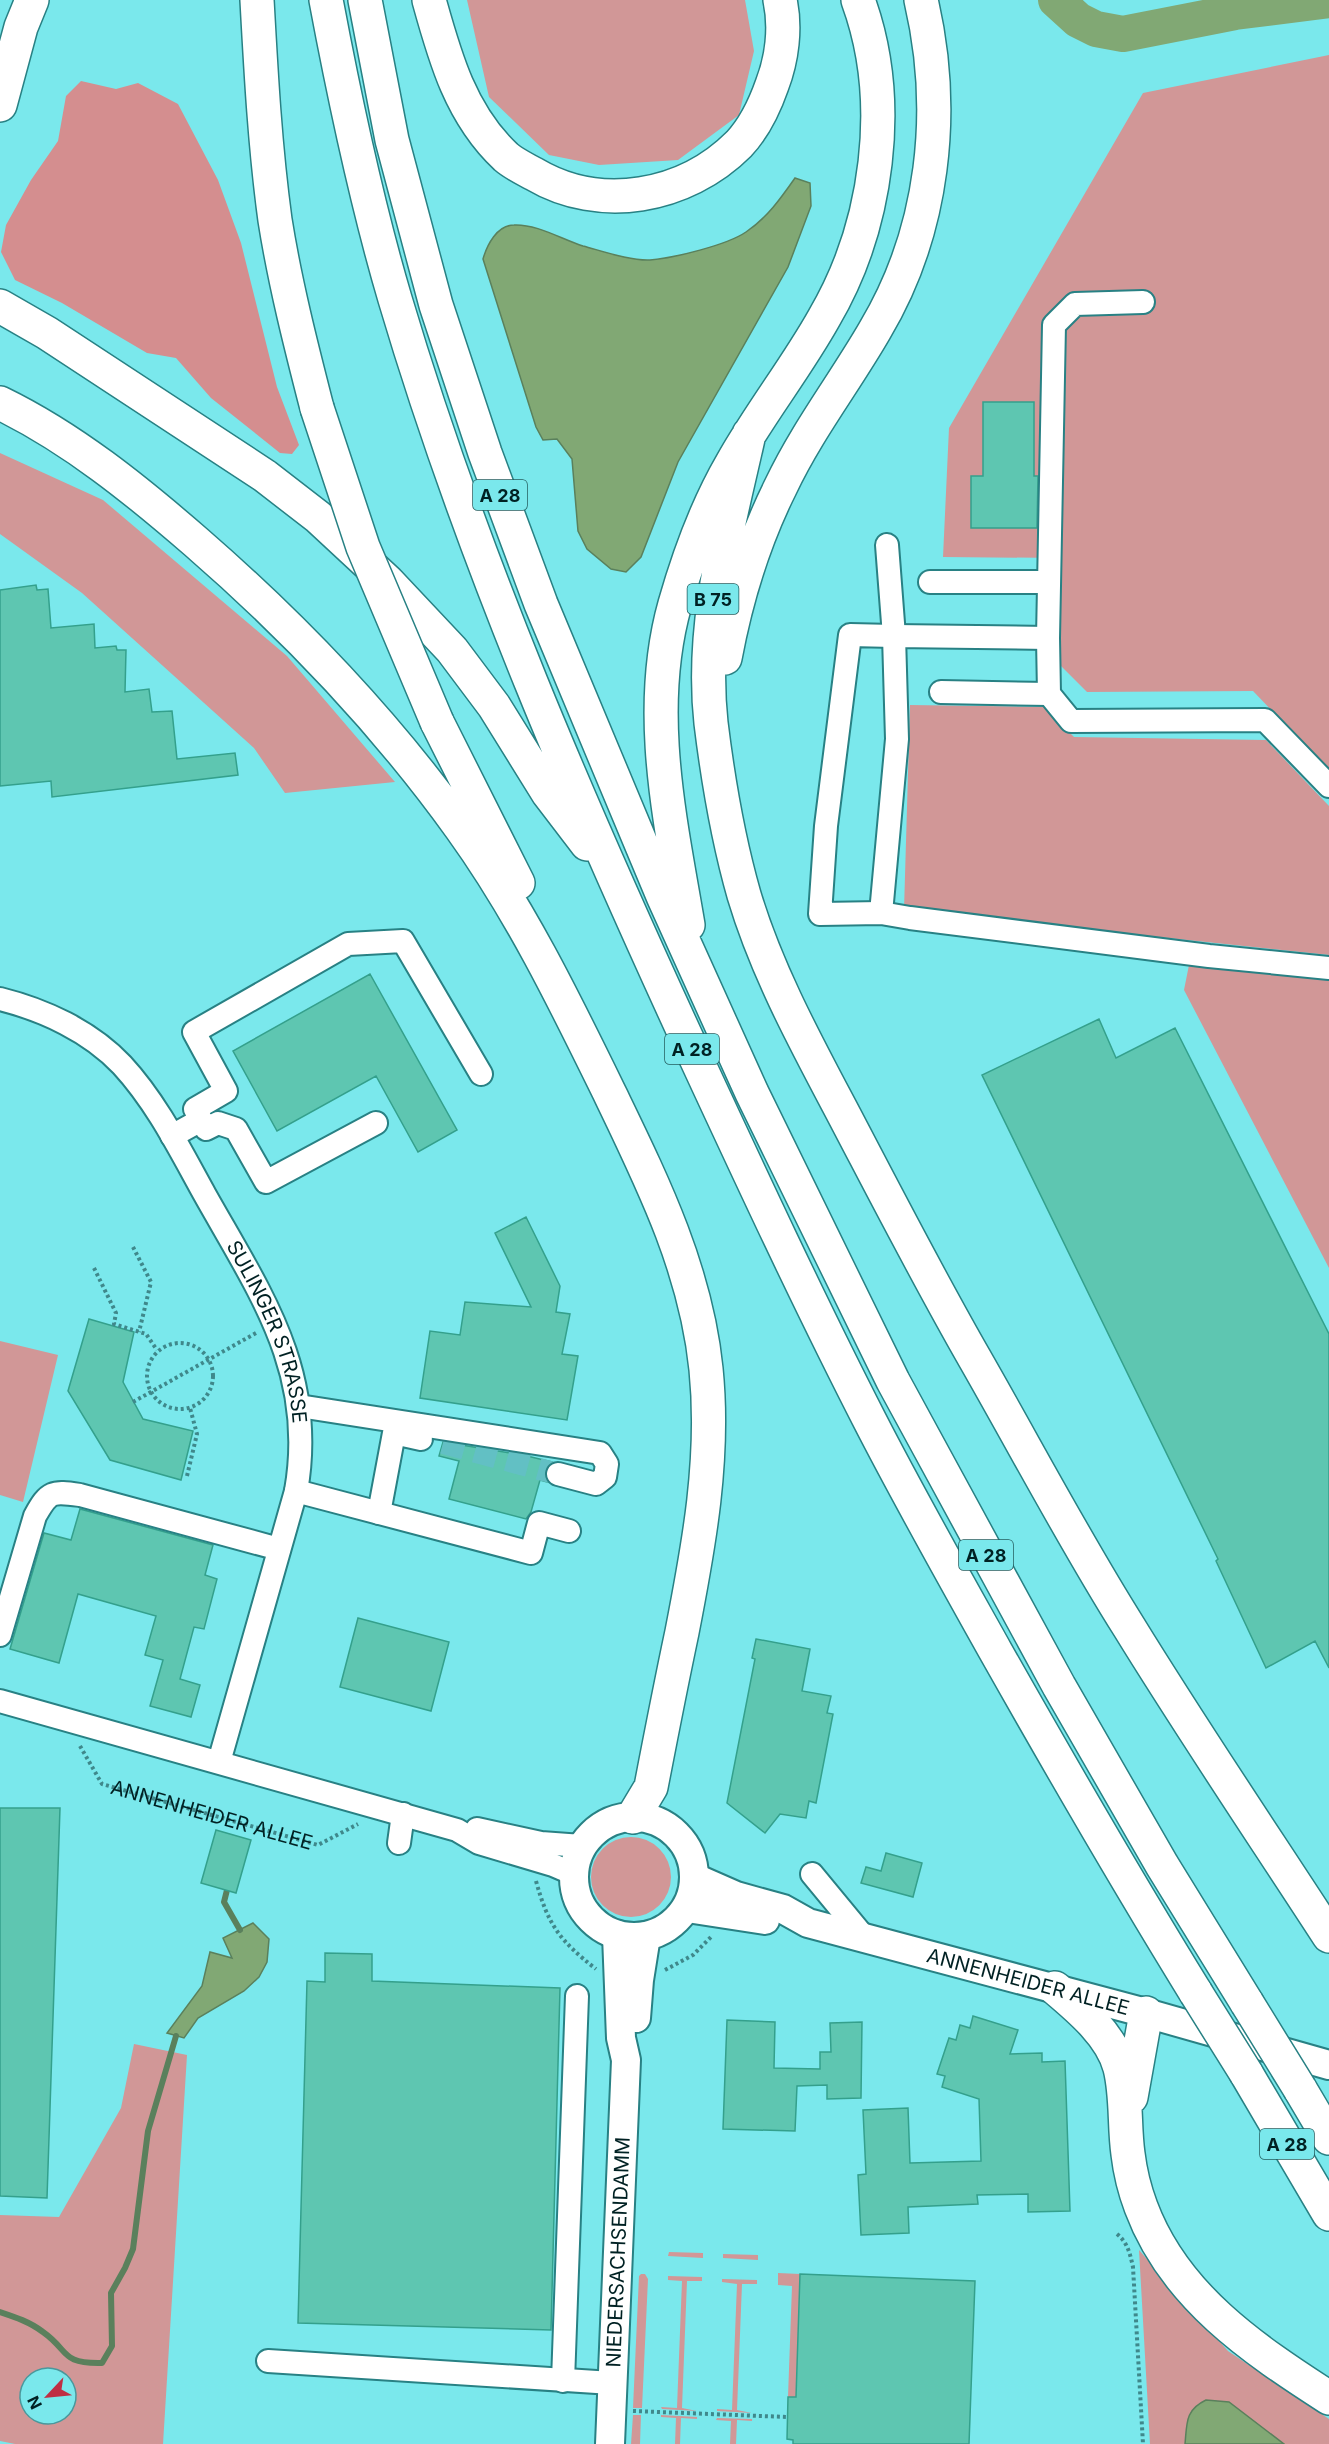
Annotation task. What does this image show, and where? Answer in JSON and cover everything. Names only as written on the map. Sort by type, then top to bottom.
[{"type":"highway","points":[[0,105],[21,27],[32,0]]},
{"type":"highway","points":[[257,0],[266,138],[276,221],[292,310],[317,408],[363,547],[437,722],[512,869],[573,1018]]},
{"type":"highway","name":"A 28","points":[[326,0],[357,155],[395,299],[442,442],[503,611],[615,881],[770,1217],[871,1423],[1078,1796],[1196,1993],[1246,2058],[1329,2214]]},
{"type":"highway","name":"A 28","points":[[365,0],[392,140],[436,305],[484,453],[572,680],[696,971],[752,1093],[893,1382],[1059,1686],[1162,1865],[1329,2138]]},
{"type":"highway","points":[[429,0],[447,64],[470,114],[507,158],[552,185],[599,197],[650,194],[699,174],[739,143],[764,107],[780,65],[783,15],[780,0]]},
{"type":"highway","points":[[696,971],[662,759],[662,698],[674,607],[688,559],[731,464],[826,316],[854,253],[867,210],[876,142],[877,107],[873,65],[858,0]]},
{"type":"highway","points":[[921,0],[929,36],[935,99],[932,161],[920,222],[908,260],[877,328],[800,450],[762,526],[737,604],[719,709],[718,768],[732,845],[745,898],[765,952],[806,1042],[922,1266],[1126,1623],[1228,1785],[1329,1936]]},
{"type":"highway","points":[[0,306],[47,333],[265,476],[335,533],[388,582],[452,650],[494,706],[548,793],[615,881]]},
{"type":"highway","points":[[0,404],[25,416],[69,443],[170,519],[266,603],[377,719],[464,831],[536,946],[658,1194],[675,1236],[701,1329],[709,1408],[708,1449],[698,1548],[651,1787],[633,1816]]},
{"type":"highway","name":"B 75","points":[[718,768],[711,722],[708,641],[713,602],[749,434]]},
{"type":"highway","points":[[1055,1988],[1101,2031],[1120,2067],[1128,2155],[1140,2206],[1156,2241],[1178,2273],[1211,2311],[1248,2344],[1329,2398]]},
{"type":"highway","points":[[1126,2116],[1146,2013]]},
{"type":"main road","points":[[633,1816],[649,1818],[676,1833],[686,1845],[693,1861],[695,1878],[693,1894],[687,1908],[670,1926],[646,1936],[617,1935],[593,1922],[578,1899],[574,1874],[576,1860],[582,1846],[596,1831],[613,1821],[633,1816]]},
{"type":"main road","name":"ANNENHEIDER ALLEE","points":[[695,1878],[736,1896],[783,1909],[808,1923],[1146,2013],[1246,2058],[1329,2065]]},
{"type":"main road","name":"ANNENHEIDER ALLEE","points":[[687,1908],[782,1924],[808,1923]]},
{"type":"main road","name":"NIEDERSACHSENDAMM","points":[[617,1935],[629,1980]]},
{"type":"main road","name":"NIEDERSACHSENDAMM","points":[[610,2444],[626,2060],[621,2038],[629,1980],[646,1936]]},
{"type":"street","points":[[1143,302],[1075,304],[1054,325],[1049,694],[1071,721],[1265,720],[1329,786]]},
{"type":"street","points":[[881,912],[897,739],[894,636],[887,544]]},
{"type":"street","points":[[930,582],[1049,582]]},
{"type":"street","points":[[1048,638],[850,635],[826,826],[820,914],[881,912],[910,918],[1209,956],[1329,968]]},
{"type":"street","points":[[941,692],[1049,694]]},
{"type":"street","points":[[376,1123],[266,1182],[236,1129],[218,1123],[206,1129],[195,1109],[226,1091],[194,1032],[348,944],[403,940],[481,1074]]},
{"type":"street","name":"SULINGER STRASSE","points":[[0,999],[53,1016],[108,1053],[148,1098],[172,1136],[276,1322],[298,1393],[300,1467],[296,1491],[219,1762]]},
{"type":"street","points":[[172,1136],[201,1120]]},
{"type":"street","points":[[299,1406],[600,1453],[607,1464],[605,1477],[596,1484],[558,1474]]},
{"type":"street","points":[[379,1513],[394,1433],[442,1443]]},
{"type":"street","points":[[296,1491],[531,1553],[539,1523],[569,1531]]},
{"type":"street","points":[[0,1635],[35,1516],[50,1494],[58,1492],[80,1495],[279,1549]]},
{"type":"street","points":[[0,1701],[457,1830],[478,1844],[534,1859],[574,1874]]},
{"type":"street","points":[[399,1843],[403,1814]]},
{"type":"street","points":[[457,1830],[481,1829],[541,1843],[582,1846]]},
{"type":"street","points":[[812,1874],[864,1937]]},
{"type":"street","points":[[563,2381],[578,1996]]},
{"type":"street","points":[[268,2361],[563,2381],[612,2397]]},
{"type":"path","points":[[133,1247],[151,1282],[139,1332]]},
{"type":"path","points":[[94,1268],[116,1313],[114,1324],[146,1334],[157,1350]]},
{"type":"path","points":[[133,1402],[276,1322]]},
{"type":"path","points":[[173,1342],[188,1342],[200,1348],[210,1359],[214,1377],[211,1389],[204,1400],[190,1408],[178,1410],[166,1406],[150,1392],[146,1379],[148,1364],[157,1350],[173,1342]]},
{"type":"path","points":[[188,1476],[197,1434],[190,1408]]},
{"type":"path","name":"ANNENHEIDER ALLEE","points":[[86,1725],[80,1746],[102,1784],[254,1827],[318,1845],[364,1820],[370,1805]]},
{"type":"path","points":[[534,1859],[534,1873],[543,1907],[556,1934],[575,1953],[601,1973],[629,1980],[663,1971],[693,1955],[732,1914]]},
{"type":"path","points":[[1117,2234],[1124,2240],[1133,2267],[1143,2444]]},
{"type":"path","points":[[612,2397],[787,2417]]},
{"type":"shaded area","points":[[467,0],[745,0],[754,51],[739,115],[678,160],[599,165],[549,155],[489,97]]},
{"type":"shaded area","points":[[1233,0],[1278,0],[1239,8]]},
{"type":"shaded area","points":[[1329,55],[1329,770],[1253,691],[1087,692],[1059,664],[1061,558],[943,557],[949,428],[1143,93]]},
{"type":"shaded area","points":[[81,81],[116,89],[138,83],[178,104],[218,180],[241,243],[277,387],[299,445],[292,454],[280,453],[211,398],[176,358],[147,353],[62,303],[15,280],[1,252],[6,225],[31,180],[58,141],[66,96]]},
{"type":"shaded area","points":[[795,178],[810,183],[811,206],[788,267],[678,462],[641,557],[626,572],[611,569],[587,549],[578,531],[572,459],[557,439],[543,440],[536,427],[483,259],[487,248],[503,228],[523,225],[549,232],[583,246],[634,259],[650,260],[686,254],[726,242],[746,232],[767,214]]},
{"type":"shaded area","points":[[0,453],[103,500],[287,656],[395,782],[285,793],[254,748],[82,593],[0,534]]},
{"type":"shaded area","points":[[910,705],[1044,707],[1074,737],[1266,740],[1329,806],[1329,955],[904,910]]},
{"type":"shaded area","points":[[1189,965],[1329,977],[1329,1268],[1184,990]]},
{"type":"shaded area","points":[[0,1341],[58,1355],[23,1502],[0,1495]]},
{"type":"shaded area","points":[[631,1837],[646,1840],[659,1849],[668,1862],[671,1877],[668,1892],[659,1905],[646,1914],[631,1917],[616,1914],[603,1905],[594,1892],[591,1877],[594,1862],[603,1849],[616,1840]]},
{"type":"shaded area","points":[[253,1923],[269,1939],[267,1962],[259,1977],[244,1991],[198,2018],[184,2038],[167,2033],[202,1986],[210,1952],[232,1958],[223,1938]]},
{"type":"shaded area","points":[[134,2044],[187,2055],[163,2444],[15,2444],[0,2441],[0,2215],[59,2217],[121,2108]]},
{"type":"shaded area","points":[[1139,2250],[1228,2351],[1329,2419],[1329,2444],[1150,2444]]},
{"type":"shaded area","points":[[669,2252],[703,2253],[703,2258],[668,2256]]},
{"type":"shaded area","points":[[723,2254],[758,2255],[758,2260],[723,2258]]},
{"type":"shaded area","points":[[778,2273],[800,2274],[796,2397],[788,2397],[792,2286],[778,2285]]},
{"type":"shaded area","points":[[645,2274],[648,2279],[642,2408],[633,2408],[639,2276]]},
{"type":"shaded area","points":[[668,2276],[702,2277],[702,2281],[687,2281],[682,2408],[697,2411],[662,2409],[661,2407],[677,2408],[682,2281],[668,2280]]},
{"type":"shaded area","points":[[722,2279],[757,2280],[757,2284],[742,2284],[737,2410],[752,2413],[717,2411],[717,2409],[732,2410],[737,2284],[722,2282]]},
{"type":"shaded area","points":[[1206,2400],[1229,2402],[1284,2444],[1185,2444],[1188,2418],[1194,2408]]},
{"type":"shaded area","points":[[633,2415],[641,2415],[640,2444],[631,2444]]},
{"type":"shaded area","points":[[661,2415],[697,2417],[697,2419],[681,2418],[680,2444],[675,2444],[676,2418],[661,2417]]},
{"type":"shaded area","points":[[717,2418],[752,2419],[752,2421],[737,2420],[736,2444],[730,2444],[731,2421],[716,2420]]},
{"type":"building","points":[[983,402],[1034,402],[1034,476],[1038,476],[1037,528],[971,528],[971,476],[983,476]]},
{"type":"building","points":[[36,585],[37,590],[48,589],[51,628],[94,624],[95,648],[116,646],[117,650],[126,650],[125,692],[149,689],[152,712],[172,711],[177,759],[235,753],[238,775],[52,797],[51,781],[0,786],[0,590]]},
{"type":"building","points":[[370,974],[457,1130],[418,1152],[376,1076],[277,1131],[233,1051]]},
{"type":"building","points":[[1099,1019],[1116,1058],[1175,1028],[1329,1334],[1329,1668],[1315,1641],[1266,1668],[1216,1561],[1218,1559],[982,1075]]},
{"type":"building","points":[[526,1217],[560,1286],[556,1312],[570,1314],[562,1354],[578,1356],[567,1420],[420,1398],[430,1331],[460,1335],[465,1302],[531,1307],[495,1233]]},
{"type":"building","points":[[89,1319],[134,1332],[123,1382],[143,1419],[193,1431],[181,1480],[110,1460],[68,1391]]},
{"type":"building","points":[[443,1442],[552,1462],[545,1471],[547,1482],[540,1480],[531,1512],[526,1519],[449,1499],[459,1461],[439,1456]]},
{"type":"building","points":[[80,1509],[213,1545],[205,1575],[217,1579],[204,1629],[194,1627],[180,1679],[200,1685],[191,1717],[150,1706],[163,1660],[145,1655],[156,1616],[78,1594],[59,1663],[10,1649],[44,1533],[71,1540]]},
{"type":"building","points":[[358,1618],[449,1642],[431,1711],[340,1687]]},
{"type":"building","points":[[756,1639],[810,1649],[802,1691],[831,1696],[827,1713],[833,1714],[816,1803],[809,1801],[806,1818],[780,1814],[765,1833],[727,1803],[755,1659],[752,1658]]},
{"type":"building","points":[[0,1808],[60,1808],[47,2198],[0,2196]]},
{"type":"building","points":[[216,1830],[251,1840],[236,1893],[201,1883]]},
{"type":"building","points":[[886,1853],[922,1863],[913,1897],[861,1883],[866,1867],[881,1871]]},
{"type":"building","points":[[325,1953],[372,1954],[372,1981],[560,1988],[551,2330],[298,2323],[307,1981],[325,1982]]},
{"type":"building","points":[[973,2016],[1018,2030],[1010,2054],[1042,2053],[1042,2062],[1065,2061],[1070,2211],[1028,2212],[1028,2194],[977,2195],[978,2204],[908,2207],[909,2233],[861,2235],[858,2175],[866,2174],[863,2110],[908,2108],[910,2163],[981,2161],[979,2099],[942,2087],[945,2076],[937,2074],[949,2038],[956,2040],[960,2025],[970,2028]]},
{"type":"building","points":[[727,2020],[775,2022],[774,2068],[820,2069],[820,2052],[831,2052],[830,2023],[862,2022],[861,2098],[827,2099],[827,2085],[797,2086],[795,2131],[723,2129]]},
{"type":"building","points":[[800,2274],[975,2281],[969,2444],[793,2444],[793,2440],[787,2439],[788,2397],[796,2397]]},
{"type":"waterway","points":[[1056,0],[1078,20],[1096,29],[1123,34],[1235,12],[1329,0]]},
{"type":"waterway","points":[[227,1890],[224,1902],[240,1930]]},
{"type":"waterway","points":[[0,2312],[38,2328],[72,2359],[102,2363],[112,2346],[111,2293],[133,2249],[148,2131],[176,2036]]},
{"type":"tunnel","points":[[443,1443],[558,1474]]}]
